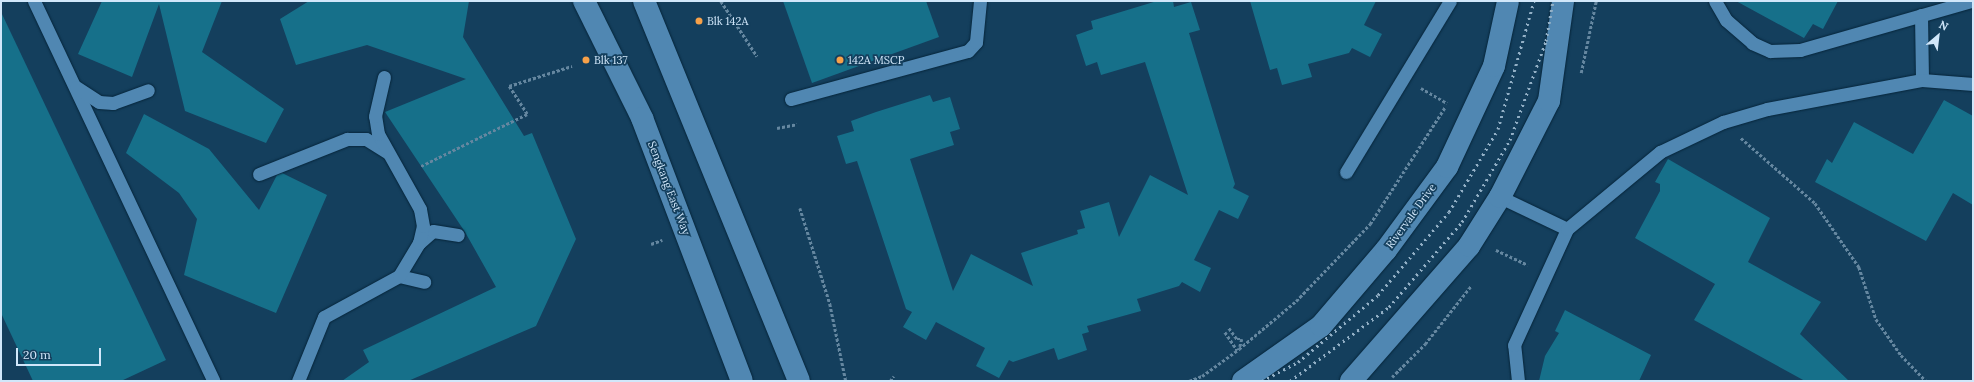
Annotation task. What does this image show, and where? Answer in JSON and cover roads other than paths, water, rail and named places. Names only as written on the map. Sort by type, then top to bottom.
[{"type":"street","name":"Sengkang East Way","points":[[584,1],[642,118],[742,381]]},
{"type":"street","points":[[644,1],[799,381]]},
{"type":"street","name":"Rivervale Drive","points":[[1243,381],[1320,326],[1386,250],[1447,167],[1494,66],[1508,1]]},
{"type":"street","points":[[1351,381],[1469,246],[1500,197],[1549,101],[1563,1]]},
{"type":"lane","points":[[34,1],[214,381]]},
{"type":"lane","points":[[791,99],[968,51],[976,42],[980,1]]},
{"type":"lane","points":[[1346,172],[1450,1]]},
{"type":"lane","points":[[1715,1],[1726,20],[1747,38],[1770,51],[1800,50],[1971,1]]},
{"type":"lane","points":[[1921,16],[1922,80]]},
{"type":"lane","points":[[298,381],[324,317],[400,276],[419,243],[423,226],[420,209],[378,134],[376,116],[384,76]]},
{"type":"lane","points":[[1518,381],[1514,345],[1567,229],[1660,152],[1723,122],[1767,109],[1922,80],[1973,84]]},
{"type":"lane","points":[[73,84],[87,96],[113,103],[148,90]]},
{"type":"lane","points":[[259,174],[347,139],[366,139],[389,154]]},
{"type":"lane","points":[[1500,197],[1567,229]]},
{"type":"lane","points":[[419,243],[433,231],[458,235]]},
{"type":"lane","points":[[400,276],[424,282]]},
{"type":"railway","points":[[1262,381],[1298,362],[1378,295],[1449,212],[1498,129],[1534,1]]},
{"type":"railway","points":[[1290,381],[1389,307],[1462,222],[1510,140],[1546,41],[1553,1]]},
{"type":"place","name":"Blk 142A","points":[[699,21]]},
{"type":"place","name":"Blk 137","points":[[586,60]]},
{"type":"place","name":"142A MSCP","points":[[840,60]]}]
